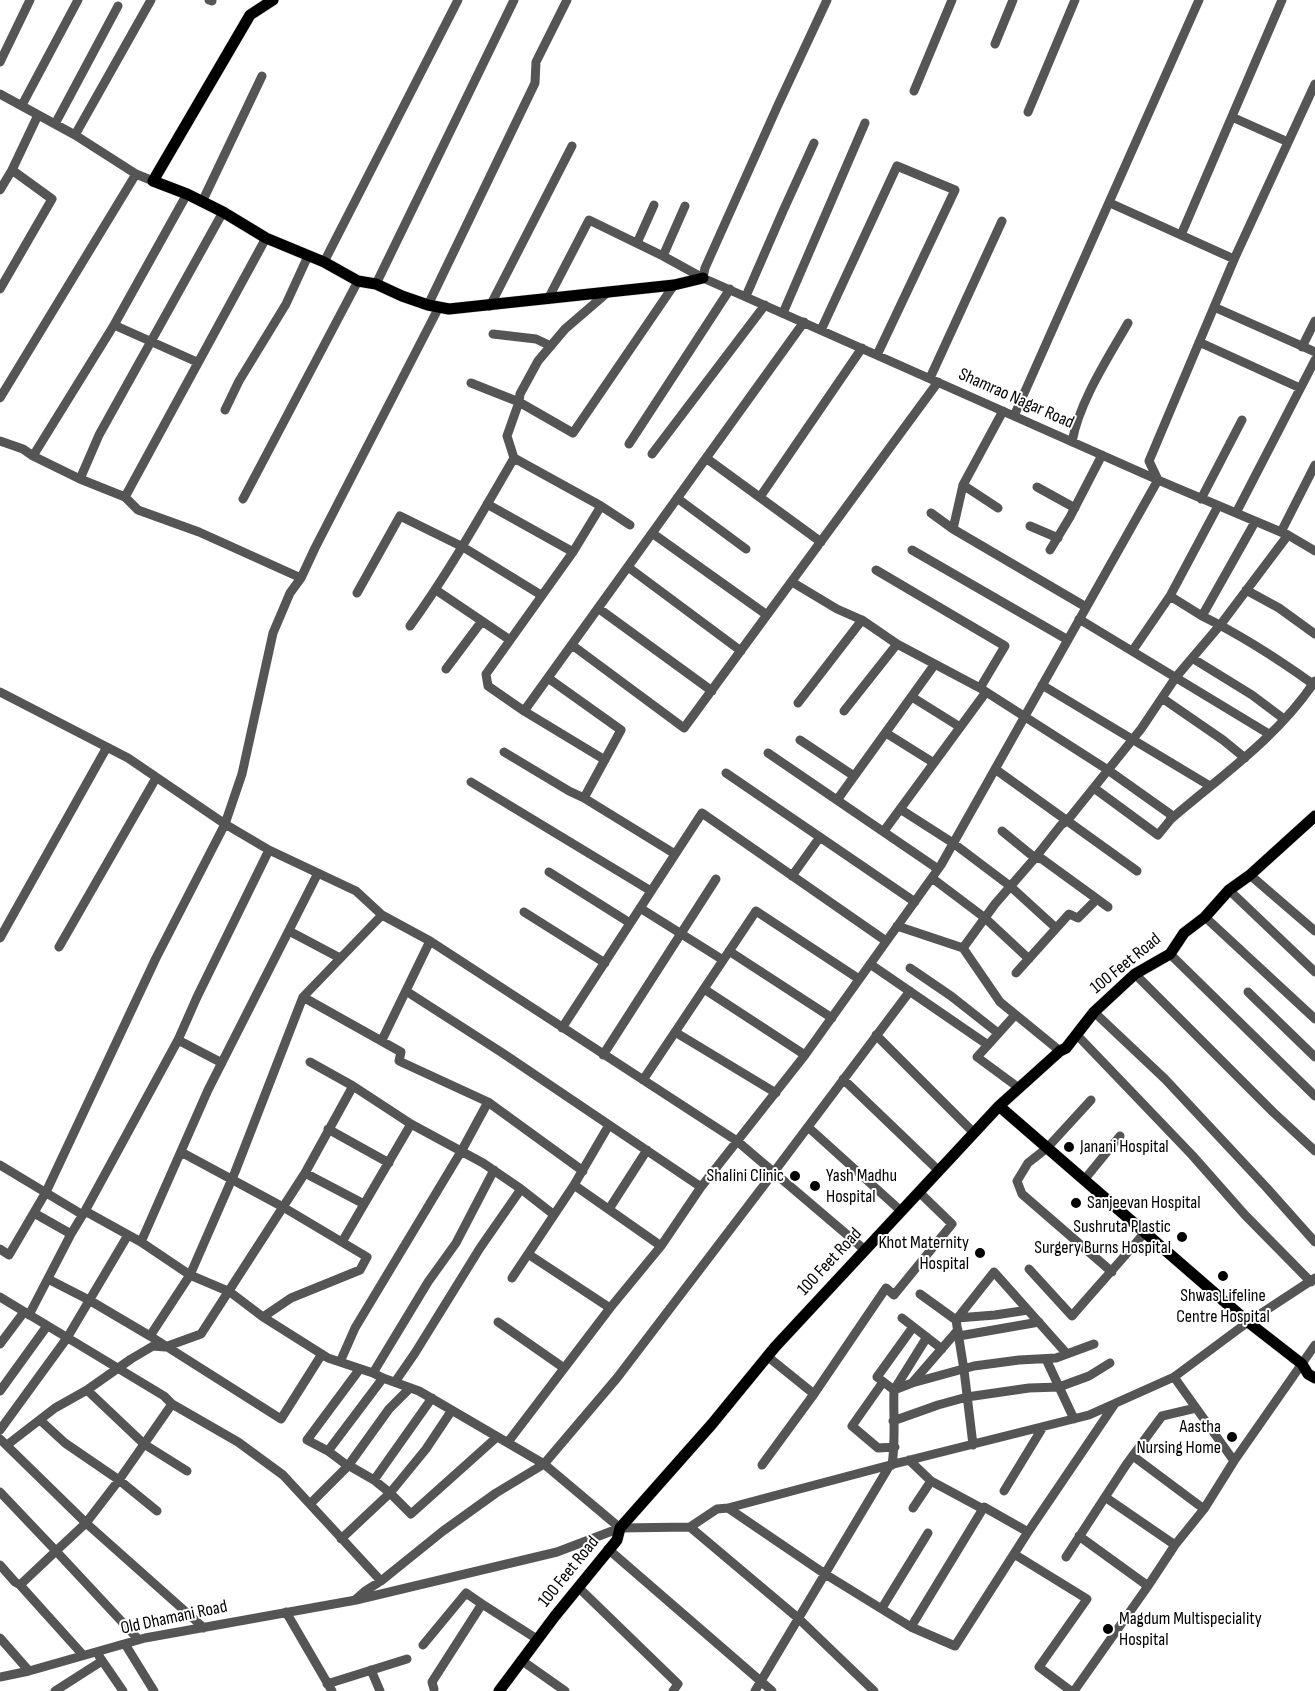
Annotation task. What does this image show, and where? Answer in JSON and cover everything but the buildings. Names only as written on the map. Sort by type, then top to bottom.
[{"type":"main road","points":[[273,0],[250,14],[153,181],[187,194],[223,212],[266,238],[324,262],[358,281],[376,284],[402,296],[434,306],[458,309],[490,306],[674,285],[703,278]]},
{"type":"main road","name":"100 Feet Road","points":[[500,1690],[537,1639],[617,1540],[620,1528],[712,1424],[767,1356],[901,1211],[999,1106],[1060,1051],[1066,1048],[1094,1012],[1135,974],[1170,954],[1184,934],[1205,917],[1229,890],[1250,875],[1315,816]]},
{"type":"main road","points":[[999,1106],[1248,1322],[1302,1364],[1308,1374],[1315,1378]]},
{"type":"street","points":[[0,62],[30,0]]},
{"type":"street","points":[[22,105],[78,0]]},
{"type":"street","points":[[75,135],[151,0]]},
{"type":"street","points":[[324,262],[458,0]]},
{"type":"street","points":[[376,284],[514,0]]},
{"type":"street","points":[[0,1249],[10,1255],[46,1192],[156,958],[225,824],[242,774],[273,633],[290,593],[301,578],[434,306],[535,83],[536,62],[567,0]]},
{"type":"street","points":[[703,278],[705,268],[827,0]]},
{"type":"street","points":[[914,91],[952,0]]},
{"type":"street","points":[[995,44],[1013,0]]},
{"type":"street","points":[[1028,112],[1075,0]]},
{"type":"street","points":[[1014,416],[1199,0]]},
{"type":"street","points":[[1181,235],[1282,0]]},
{"type":"street","points":[[55,124],[118,6]]},
{"type":"street","points":[[202,202],[262,76]]},
{"type":"street","points":[[508,1442],[610,1308],[661,1246],[701,1186],[805,1055],[938,869],[1158,480],[1149,461],[1234,259],[1315,84]]},
{"type":"street","points":[[0,94],[75,135],[136,174],[153,181]]},
{"type":"street","points":[[0,190],[12,170],[38,115]]},
{"type":"street","points":[[1232,117],[1288,142]]},
{"type":"street","points":[[783,313],[865,123]]},
{"type":"street","points":[[746,296],[814,143]]},
{"type":"street","points":[[490,306],[572,146]]},
{"type":"street","points":[[821,330],[897,166],[955,190],[877,355]]},
{"type":"street","points":[[0,289],[52,199],[12,170]]},
{"type":"street","points":[[0,398],[136,174]]},
{"type":"street","points":[[33,456],[114,324],[187,194]]},
{"type":"street","points":[[1110,203],[1234,259]]},
{"type":"street","points":[[637,243],[654,205]]},
{"type":"street","points":[[663,256],[685,206]]},
{"type":"street","points":[[80,479],[99,435],[223,212]]},
{"type":"street","name":"Shamrao Nagar Road","points":[[548,299],[589,220],[703,278],[1102,456],[1284,534],[1315,551]]},
{"type":"street","points":[[572,645],[684,728],[821,542],[934,380],[1002,221]]},
{"type":"street","points":[[125,496],[266,238]]},
{"type":"street","points":[[225,410],[239,382],[286,304],[308,256]]},
{"type":"street","points":[[243,499],[358,281]]},
{"type":"street","points":[[471,384],[519,402],[573,433],[674,285]]},
{"type":"street","points":[[629,444],[730,289]]},
{"type":"street","points":[[608,292],[565,329],[538,361],[520,394],[507,436],[514,458],[630,525]]},
{"type":"street","points":[[652,454],[765,305]]},
{"type":"street","points":[[1214,307],[1315,352]]},
{"type":"street","points":[[1302,347],[1315,320]]},
{"type":"street","points":[[524,711],[804,322]]},
{"type":"street","points":[[114,324],[197,362]]},
{"type":"street","points":[[1072,442],[1074,430],[1097,376],[1128,324]]},
{"type":"street","points":[[493,334],[536,339],[551,346]]},
{"type":"street","points":[[1199,342],[1300,388]]},
{"type":"street","points":[[760,497],[862,348]]},
{"type":"street","points":[[1236,513],[1315,360]]},
{"type":"street","points":[[953,528],[963,485],[1003,411]]},
{"type":"street","points":[[1201,499],[1242,420]]},
{"type":"street","points":[[0,440],[22,449],[80,479],[125,496],[138,510],[199,532],[301,578]]},
{"type":"street","points":[[1050,550],[1075,508],[1102,456]]},
{"type":"street","points":[[410,626],[436,590],[463,547],[514,458]]},
{"type":"street","points":[[706,458],[821,542]]},
{"type":"street","points":[[963,948],[1010,886],[1035,858],[1061,824],[1067,821],[1133,740],[1176,677],[1221,624],[1246,590],[1284,534],[1315,465]]},
{"type":"street","points":[[963,485],[998,508]]},
{"type":"street","points":[[1037,487],[1075,508]]},
{"type":"street","points":[[678,498],[746,549]]},
{"type":"street","points":[[487,504],[573,552]]},
{"type":"street","points":[[600,506],[573,552],[541,594],[486,674],[488,686],[524,711],[604,760]]},
{"type":"street","points":[[1134,650],[1170,596],[1218,506]]},
{"type":"street","points":[[931,512],[953,528],[1086,607]]},
{"type":"street","points":[[357,593],[400,516],[463,547],[541,594]]},
{"type":"street","points":[[1202,616],[1255,522]]},
{"type":"street","points":[[1030,526],[1058,538]]},
{"type":"street","points":[[652,533],[767,615]]},
{"type":"street","points":[[912,550],[1068,640]]},
{"type":"street","points":[[628,567],[741,651]]},
{"type":"street","points":[[876,570],[1005,646],[983,690],[960,727],[884,831]]},
{"type":"street","points":[[792,582],[837,609],[862,620],[897,644],[983,690],[1108,770],[1170,814],[1171,819]]},
{"type":"street","points":[[436,590],[510,640]]},
{"type":"street","points":[[1246,590],[1279,608],[1315,634]]},
{"type":"street","points":[[1094,788],[1158,835],[1171,819],[1245,758],[1301,702],[1314,682],[1221,624],[1202,616],[1170,596]]},
{"type":"street","points":[[598,608],[712,691]]},
{"type":"street","points":[[1079,619],[1134,650],[1269,734]]},
{"type":"street","points":[[798,702],[862,620]]},
{"type":"street","points":[[446,669],[482,621]]},
{"type":"street","points":[[844,711],[897,644]]},
{"type":"street","points":[[1192,658],[1252,695],[1284,719]]},
{"type":"street","points":[[837,800],[935,664]]},
{"type":"street","points":[[548,678],[621,730],[584,798]]},
{"type":"street","points":[[1042,685],[1210,786]]},
{"type":"street","points":[[0,692],[128,758],[225,824],[269,850],[356,892],[382,914],[430,941],[737,1141],[865,1250]]},
{"type":"street","points":[[912,697],[960,727]]},
{"type":"street","points":[[1162,698],[1223,740],[1245,758]]},
{"type":"street","points":[[886,733],[934,763]]},
{"type":"street","points":[[800,740],[854,776]]},
{"type":"street","points":[[0,938],[107,747]]},
{"type":"street","points":[[504,752],[675,854]]},
{"type":"street","points":[[768,754],[938,869]]},
{"type":"street","points":[[995,769],[1137,872]]},
{"type":"street","points":[[726,773],[915,902]]},
{"type":"street","points":[[59,947],[156,778]]},
{"type":"street","points":[[471,782],[651,890]]},
{"type":"street","points":[[900,809],[953,843],[1010,886],[1056,928]]},
{"type":"street","points":[[562,1028],[702,813],[886,941]]},
{"type":"street","points":[[1002,832],[1035,858],[1042,859],[1108,908]]},
{"type":"street","points":[[792,876],[820,837]]},
{"type":"street","points":[[0,1344],[26,1313],[48,1279],[84,1213],[178,1040],[269,850]]},
{"type":"street","points":[[549,872],[630,923]]},
{"type":"street","points":[[141,1242],[208,1090],[318,874]]},
{"type":"street","points":[[1250,875],[1315,931]]},
{"type":"street","points":[[932,878],[985,918],[1029,959]]},
{"type":"street","points":[[603,1054],[716,879]]},
{"type":"street","points":[[1229,890],[1315,972]]},
{"type":"street","points":[[1016,973],[1069,914],[1078,918],[1097,899]]},
{"type":"street","points":[[640,908],[723,960]]},
{"type":"street","points":[[643,1080],[756,911],[860,979]]},
{"type":"street","points":[[524,912],[604,963]]},
{"type":"street","points":[[150,1336],[190,1275],[232,1180],[303,997],[382,914]]},
{"type":"street","points":[[1205,917],[1315,1019]]},
{"type":"street","points":[[897,926],[963,948],[1000,1002],[1060,1051]]},
{"type":"street","points":[[289,931],[340,958]]},
{"type":"street","points":[[382,1040],[430,941]]},
{"type":"street","points":[[729,952],[832,1018]]},
{"type":"street","points":[[1170,954],[1315,1096]]},
{"type":"street","points":[[870,964],[988,1045]]},
{"type":"street","points":[[910,968],[951,996],[998,1033]]},
{"type":"street","points":[[1135,974],[1273,1112],[1315,1151]]},
{"type":"street","points":[[704,989],[805,1055]]},
{"type":"street","points":[[406,991],[701,1186]]},
{"type":"street","points":[[356,1600],[443,1530],[496,1493],[544,1464],[617,1378],[910,991]]},
{"type":"street","points":[[1248,992],[1315,1057]]},
{"type":"street","points":[[303,997],[401,1052],[400,1061],[488,1102],[583,1171]]},
{"type":"street","points":[[1094,1012],[1165,1079],[1315,1242]]},
{"type":"street","points":[[1016,1015],[977,1057],[1019,1088]]},
{"type":"street","points":[[675,1032],[776,1093]]},
{"type":"street","points":[[876,1035],[974,1134]]},
{"type":"street","points":[[874,1691],[798,1618],[690,1526],[717,1509],[728,1508],[909,1460],[1089,1416],[1174,1377],[1248,1322],[1313,1280],[1245,1215],[1192,1155],[1077,1035]]},
{"type":"street","points":[[178,1040],[222,1063]]},
{"type":"street","points":[[310,1062],[353,1086],[411,1124],[462,1150],[494,1170],[553,1214]]},
{"type":"street","points":[[843,1079],[939,1171]]},
{"type":"street","points":[[204,1628],[86,1522],[3,1442],[153,1346],[165,1347],[201,1334],[230,1292],[305,1173],[353,1086]]},
{"type":"street","points":[[1091,1100],[1047,1148],[1028,1163],[1017,1181],[1022,1194],[1112,1272]]},
{"type":"street","points":[[340,1362],[355,1328],[462,1150],[488,1102]]},
{"type":"street","points":[[342,1242],[411,1124]]},
{"type":"street","points":[[512,1278],[583,1171],[609,1125]]},
{"type":"street","points":[[808,1127],[901,1211]]},
{"type":"street","points":[[328,1129],[389,1162]]},
{"type":"street","points":[[1084,1180],[1120,1136]]},
{"type":"street","points":[[609,1209],[647,1150]]},
{"type":"street","points":[[181,1152],[282,1207],[367,1257],[360,1270],[291,1298],[263,1317]]},
{"type":"street","points":[[0,1165],[84,1213],[141,1242],[190,1275],[230,1292],[263,1317],[322,1354],[432,1398],[508,1442],[544,1464],[620,1528]]},
{"type":"street","points":[[373,1373],[428,1282],[456,1243],[494,1170]]},
{"type":"street","points":[[305,1173],[364,1204]]},
{"type":"street","points":[[574,1185],[661,1246]]},
{"type":"street","points":[[395,1382],[480,1248],[521,1189]]},
{"type":"street","points":[[762,1465],[814,1394],[886,1288],[894,1295],[952,1224],[919,1192]]},
{"type":"street","points":[[34,1212],[71,1234]]},
{"type":"street","points":[[1028,1270],[1072,1316],[1145,1232]]},
{"type":"street","points":[[0,1430],[67,1338],[128,1235]]},
{"type":"street","points":[[528,1254],[610,1308]]},
{"type":"street","points":[[972,1445],[957,1319],[994,1272],[1068,1354]]},
{"type":"street","points":[[48,1279],[89,1300],[150,1336],[281,1419],[322,1354]]},
{"type":"street","points":[[920,1294],[957,1319],[1028,1310]]},
{"type":"street","points":[[0,1297],[164,1396],[172,1404],[238,1442],[282,1475],[381,1581]]},
{"type":"street","points":[[902,1318],[942,1349]]},
{"type":"street","points":[[498,1322],[564,1368]]},
{"type":"street","points":[[912,1383],[959,1333],[1039,1322]]},
{"type":"street","points":[[0,1391],[47,1326]]},
{"type":"street","points":[[894,1390],[877,1377],[913,1327]]},
{"type":"street","points":[[755,1691],[760,1679],[891,1465],[895,1447],[893,1421],[894,1390],[927,1337]]},
{"type":"street","points":[[894,1390],[912,1383],[983,1365],[1056,1358],[1094,1344]]},
{"type":"street","points":[[1014,1554],[1087,1599],[1039,1666],[1073,1691],[1175,1545],[1204,1509],[1234,1461],[1315,1345]]},
{"type":"street","points":[[767,1356],[814,1394]]},
{"type":"street","points":[[1046,1359],[1074,1419]]},
{"type":"street","points":[[893,1421],[967,1397],[1029,1388],[1060,1388],[1089,1376],[1110,1364]]},
{"type":"street","points":[[359,1370],[306,1440],[328,1451],[348,1466],[374,1480],[411,1514],[497,1437]]},
{"type":"street","points":[[1174,1377],[1234,1461]]},
{"type":"street","points":[[328,1451],[383,1378]]},
{"type":"street","points":[[884,1382],[852,1426],[878,1448],[891,1465]]},
{"type":"street","points":[[310,1504],[348,1466],[390,1408],[410,1388]]},
{"type":"street","points":[[87,1390],[144,1444],[186,1471]]},
{"type":"street","points":[[374,1480],[432,1398]]},
{"type":"street","points":[[20,1585],[86,1522],[120,1480],[172,1404]]},
{"type":"street","points":[[728,1508],[824,1574],[911,1627],[955,1646],[1028,1532],[1114,1404]]},
{"type":"street","points":[[1066,1557],[1105,1497],[1162,1416],[1196,1408]]},
{"type":"street","points":[[342,1539],[390,1493],[426,1448],[452,1410]]},
{"type":"street","points":[[40,1420],[65,1443],[120,1480],[157,1511]]},
{"type":"street","points":[[1004,1492],[1042,1427]]},
{"type":"street","points":[[878,1448],[895,1447]]},
{"type":"street","points":[[1133,1456],[1204,1509]]},
{"type":"street","points":[[909,1460],[931,1481],[983,1509],[984,1507],[1028,1532]]},
{"type":"street","points":[[913,1508],[931,1481]]},
{"type":"street","points":[[0,1492],[138,1640]]},
{"type":"street","points":[[1105,1497],[1175,1545]]},
{"type":"street","points":[[911,1627],[983,1509]]},
{"type":"street","name":"Old Dhamani Road","points":[[0,1677],[29,1671],[138,1640],[356,1600],[557,1552],[620,1528],[690,1526]]},
{"type":"street","points":[[882,1608],[928,1533]]},
{"type":"street","points":[[1080,1536],[1148,1586]]},
{"type":"street","points":[[608,1550],[772,1691]]},
{"type":"street","points":[[0,1565],[83,1655]]},
{"type":"street","points":[[578,1588],[678,1684],[673,1691]]},
{"type":"street","points":[[423,1645],[466,1593],[537,1639]]},
{"type":"street","points":[[432,1690],[432,1682],[482,1604]]},
{"type":"street","points":[[286,1612],[330,1687],[407,1658]]},
{"type":"street","points":[[0,1638],[29,1671]]},
{"type":"street","points":[[125,1644],[154,1691]]},
{"type":"street","points":[[96,1652],[123,1691]]},
{"type":"street","points":[[521,1660],[565,1691]]},
{"type":"street","points":[[55,1691],[102,1661]]},
{"type":"street","points":[[371,1670],[380,1691]]},
{"type":"place","name":"Janani Hospital","points":[[1069,1147]]},
{"type":"place","name":"Shalini Clinic","points":[[795,1176]]},
{"type":"place","name":"Yash Madhu Hospital","points":[[815,1186]]},
{"type":"place","name":"Sanjeevan Hospital","points":[[1076,1203]]},
{"type":"place","name":"Sushruta Plastic Surgery Burns Hospital","points":[[1182,1237]]},
{"type":"place","name":"Khot Maternity Hospital","points":[[980,1253]]},
{"type":"place","name":"Shwas Lifeline Centre Hospital","points":[[1223,1276]]},
{"type":"place","name":"Aastha Nursing Home","points":[[1232,1437]]},
{"type":"place","name":"Magdum Multispeciality Hospital","points":[[1108,1629]]}]
